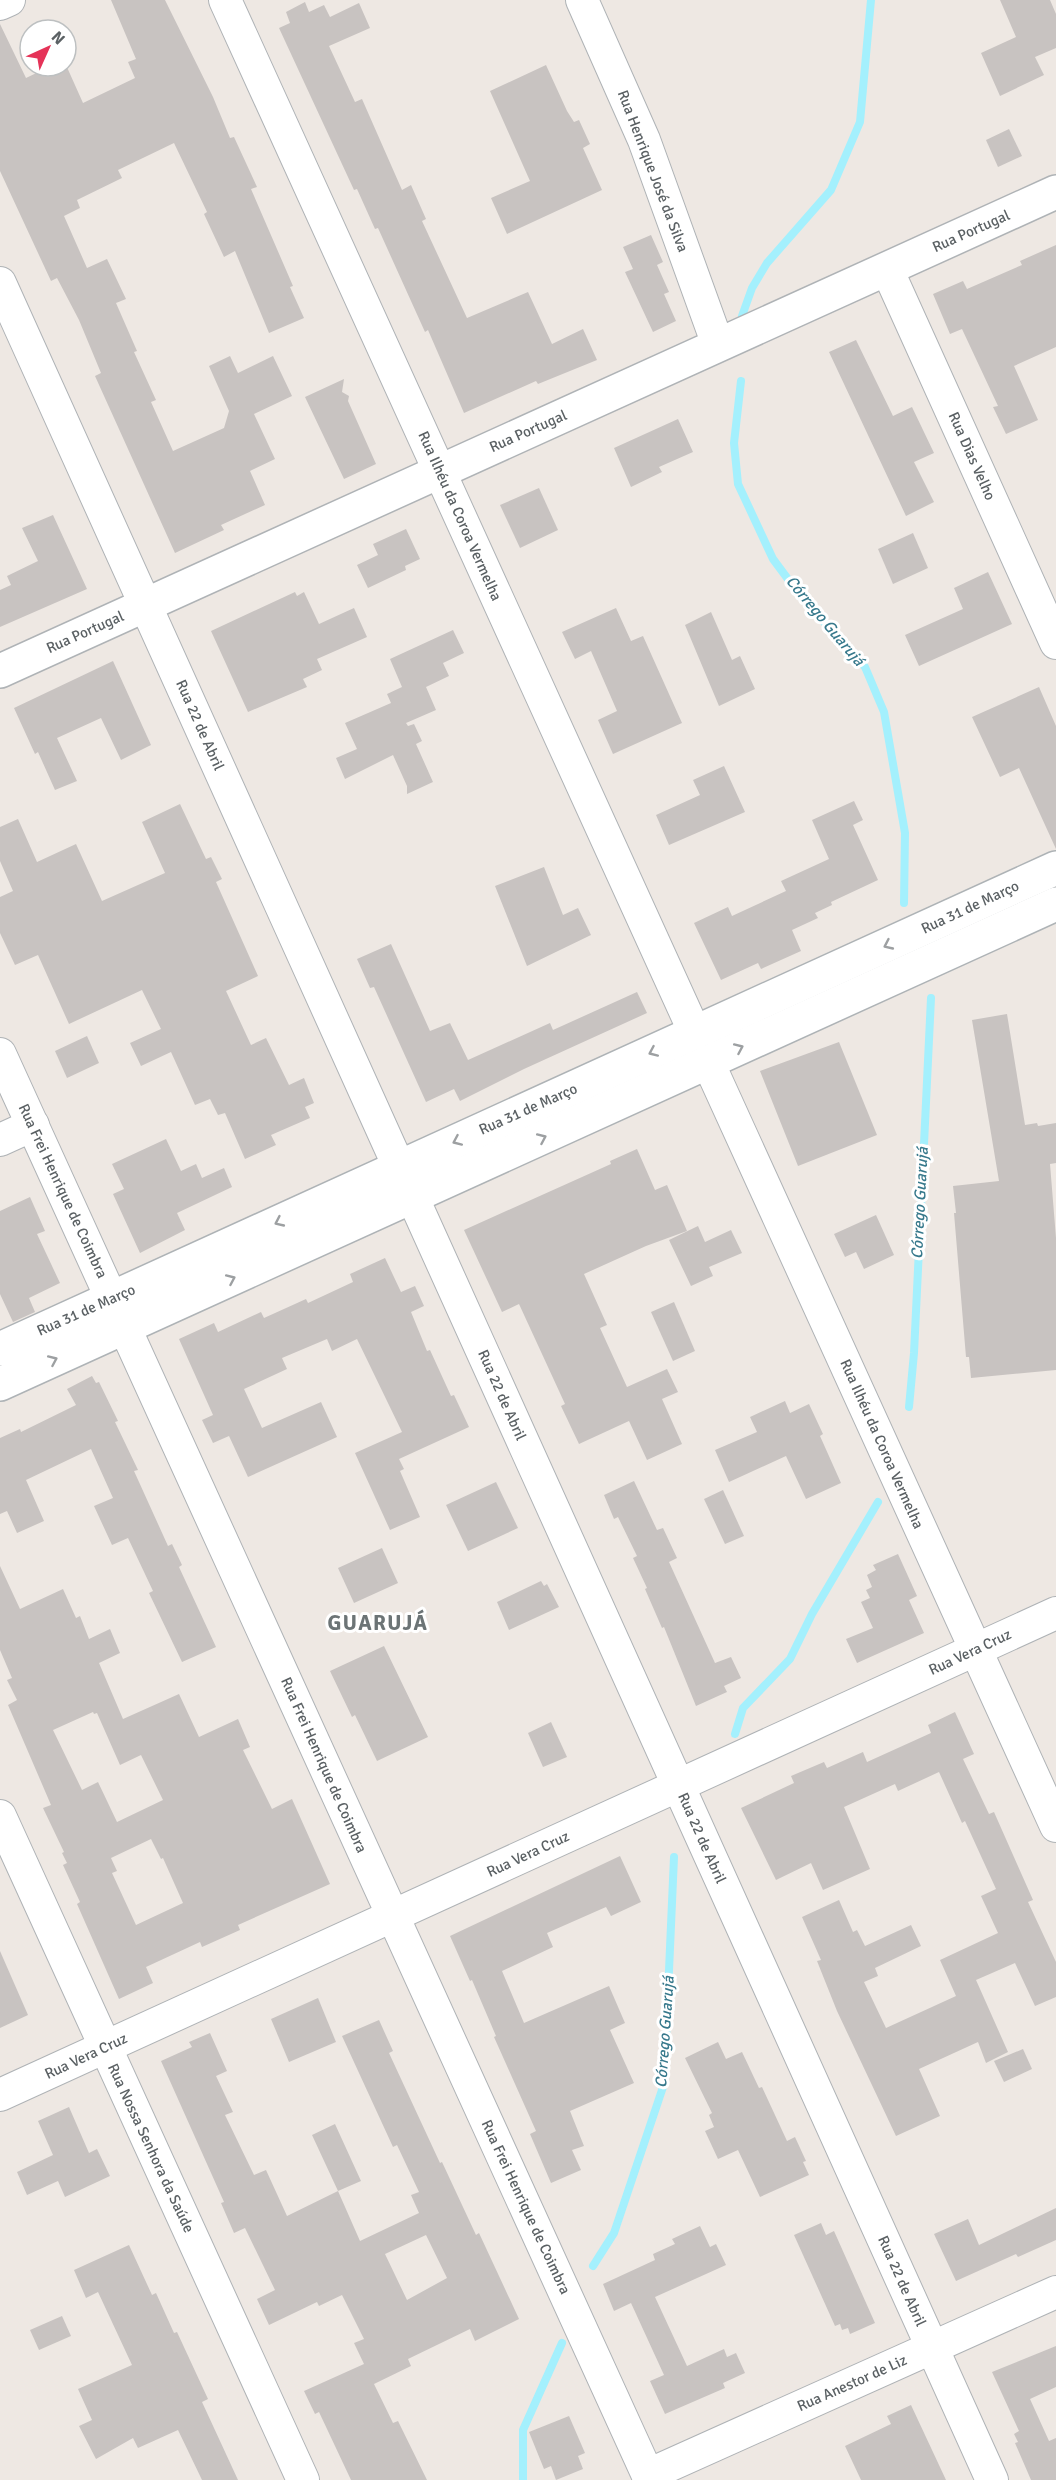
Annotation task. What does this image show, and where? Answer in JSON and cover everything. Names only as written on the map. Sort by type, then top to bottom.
[{"type":"main road","name":"Rua Portugal","points":[[0,671],[1056,192]]},
{"type":"main road","name":"Rua 31 de Março","points":[[0,1384],[118,1313],[399,1167],[1056,868]]},
{"type":"main road","name":"Rua 31 de Março","points":[[0,1349],[118,1313],[412,1196],[1056,904]]},
{"type":"street","points":[[0,4],[9,0]]},
{"type":"street","name":"Rua Ilhéu da Coroa Vermelha","points":[[225,0],[695,1033]]},
{"type":"street","name":"Rua Henrique José da Silva","points":[[582,0],[644,140],[718,345]]},
{"type":"street","name":"Rua Dias Velho","points":[[887,269],[1056,643]]},
{"type":"street","name":"Rua 22 de Abril","points":[[0,283],[399,1167]]},
{"type":"street","name":"Rua Frei Henrique de Coimbra","points":[[0,1054],[649,2478]]},
{"type":"street","name":"Rua Ilhéu da Coroa Vermelha","points":[[708,1062],[1056,1826]]},
{"type":"street","points":[[0,1140],[33,1125]]},
{"type":"street","name":"Rua 22 de Abril","points":[[412,1196],[992,2480]]},
{"type":"street","name":"Rua Vera Cruz","points":[[0,2095],[1056,1613]]},
{"type":"street","name":"Rua Nossa Senhora da Saúde","points":[[0,1816],[303,2480]]},
{"type":"street","name":"Rua Anestor de Liz","points":[[649,2478],[1056,2292]]},
{"type":"building","points":[[111,0],[165,0],[213,97],[230,138],[234,137],[257,187],[251,189],[293,286],[290,287],[304,318],[269,333],[235,251],[224,257],[204,214],[207,212],[174,143],[118,170],[122,178],[77,200],[80,208],[64,216],[87,268],[107,259],[126,299],[116,303],[137,351],[134,352],[156,400],[151,402],[173,451],[224,428],[229,411],[209,366],[230,356],[238,373],[273,356],[292,396],[254,414],[275,459],[250,471],[265,505],[221,525],[224,530],[175,553],[95,376],[101,373],[79,320],[57,278],[51,281],[0,171],[0,24],[18,61],[18,78],[72,78],[83,103],[135,78],[128,62],[136,59]]},
{"type":"building","points":[[1000,0],[1050,0],[1056,14],[1056,48],[1035,57],[1044,75],[1000,96],[981,53],[1016,37]]},
{"type":"building","points":[[305,2],[309,12],[324,5],[330,17],[359,3],[370,28],[329,46],[355,102],[362,99],[402,190],[411,185],[426,219],[422,221],[467,318],[528,292],[552,344],[583,329],[597,360],[538,384],[536,381],[464,413],[428,330],[425,332],[378,228],[375,229],[357,189],[354,190],[279,28],[290,23],[286,12]]},
{"type":"building","points":[[546,65],[567,111],[574,122],[579,120],[590,144],[583,148],[602,190],[507,234],[491,198],[530,181],[490,91]]},
{"type":"building","points":[[1009,129],[1022,156],[998,167],[986,140]]},
{"type":"building","points":[[651,235],[663,262],[657,265],[669,292],[664,294],[676,321],[653,332],[625,272],[633,269],[623,247]]},
{"type":"building","points":[[1056,245],[1056,347],[1014,366],[1038,420],[1006,434],[993,407],[998,406],[962,329],[950,334],[933,294],[963,281],[967,289],[1022,265],[1020,261]]},
{"type":"building","points":[[856,340],[893,416],[912,407],[934,453],[914,462],[934,502],[906,516],[829,352]]},
{"type":"building","points":[[344,379],[342,392],[349,396],[348,401],[376,464],[344,479],[305,397]]},
{"type":"building","points":[[678,419],[693,452],[659,467],[662,472],[631,487],[614,448]]},
{"type":"building","points":[[539,488],[558,530],[520,548],[500,505]]},
{"type":"building","points":[[53,515],[87,589],[0,627],[0,590],[11,585],[7,576],[38,561],[22,528]]},
{"type":"building","points":[[406,529],[420,559],[405,566],[406,570],[368,588],[357,565],[378,555],[373,544]]},
{"type":"building","points":[[913,533],[928,568],[893,584],[878,549]]},
{"type":"building","points":[[988,572],[1012,624],[919,666],[905,635],[963,609],[954,588]]},
{"type":"building","points":[[295,592],[297,596],[304,592],[319,624],[354,608],[367,637],[317,659],[322,670],[303,679],[307,687],[248,712],[211,631]]},
{"type":"building","points":[[616,608],[631,641],[643,636],[682,723],[613,754],[598,720],[617,711],[591,651],[575,659],[562,632]]},
{"type":"building","points":[[711,612],[732,660],[740,656],[755,689],[719,706],[685,625]]},
{"type":"building","points":[[453,630],[464,653],[443,663],[449,676],[426,687],[436,710],[406,723],[408,726],[414,724],[422,741],[416,744],[433,782],[407,794],[407,786],[393,755],[345,779],[336,758],[357,749],[345,723],[391,703],[387,694],[402,687],[390,659]]},
{"type":"building","points":[[113,661],[151,745],[121,760],[101,718],[57,738],[77,781],[55,790],[14,708]]},
{"type":"building","points":[[1039,687],[1056,726],[1056,849],[1019,768],[1000,777],[972,717]]},
{"type":"building","points":[[724,766],[745,812],[669,845],[656,815],[700,795],[693,780]]},
{"type":"building","points":[[854,801],[863,820],[853,825],[878,880],[831,902],[832,905],[815,913],[818,918],[792,930],[801,951],[761,969],[758,963],[721,980],[694,923],[728,907],[732,916],[786,891],[781,881],[829,859],[812,820]]},
{"type":"building","points":[[180,804],[206,859],[211,857],[222,879],[216,882],[258,976],[226,991],[251,1045],[266,1038],[289,1085],[304,1078],[314,1103],[305,1107],[310,1118],[271,1135],[276,1145],[245,1159],[225,1113],[218,1115],[210,1099],[195,1105],[171,1052],[141,1066],[130,1043],[161,1029],[142,990],[69,1024],[38,955],[15,965],[0,933],[0,897],[13,891],[0,861],[0,827],[18,819],[37,862],[76,844],[102,901],[165,873],[142,822]]},
{"type":"building","points":[[544,867],[563,915],[578,908],[591,935],[527,966],[495,886]]},
{"type":"building","points":[[391,944],[430,1031],[450,1023],[468,1060],[550,1023],[553,1030],[637,992],[647,1013],[460,1101],[454,1089],[426,1102],[374,987],[370,988],[357,959]]},
{"type":"building","points":[[1007,1014],[1025,1125],[1037,1123],[1038,1126],[1056,1123],[1056,1163],[1050,1164],[1056,1238],[1056,1370],[971,1378],[969,1357],[966,1357],[953,1186],[999,1181],[972,1020]]},
{"type":"building","points":[[87,1036],[99,1063],[67,1078],[55,1051]]},
{"type":"building","points":[[839,1042],[877,1135],[798,1166],[760,1071]]},
{"type":"building","points":[[166,1139],[181,1171],[196,1164],[202,1178],[224,1168],[232,1187],[177,1213],[185,1230],[140,1253],[113,1194],[124,1189],[112,1164]]},
{"type":"building","points":[[637,1149],[655,1190],[667,1185],[687,1231],[646,1246],[584,1274],[607,1325],[600,1328],[627,1387],[667,1369],[678,1392],[662,1399],[682,1444],[647,1460],[629,1421],[579,1444],[561,1406],[565,1404],[519,1304],[502,1312],[464,1230],[611,1164],[610,1161]]},
{"type":"building","points":[[30,1197],[45,1231],[37,1234],[60,1283],[29,1298],[35,1312],[13,1322],[0,1294],[0,1211]]},
{"type":"building","points":[[876,1215],[894,1255],[864,1269],[856,1252],[845,1257],[834,1234]]},
{"type":"building","points":[[698,1226],[705,1242],[731,1230],[742,1253],[709,1267],[713,1276],[691,1286],[669,1240]]},
{"type":"building","points":[[385,1258],[401,1292],[415,1286],[424,1306],[411,1312],[427,1351],[430,1350],[451,1396],[454,1395],[469,1427],[399,1459],[404,1469],[400,1471],[420,1517],[390,1530],[355,1453],[402,1432],[357,1339],[332,1351],[327,1339],[282,1358],[287,1369],[244,1389],[262,1428],[321,1402],[337,1437],[248,1477],[229,1436],[213,1443],[202,1420],[213,1415],[179,1339],[214,1323],[218,1332],[261,1312],[264,1318],[306,1299],[308,1303],[353,1282],[350,1274]]},
{"type":"building","points":[[674,1302],[695,1351],[673,1361],[651,1312]]},
{"type":"building","points":[[92,1376],[96,1383],[99,1382],[118,1421],[115,1422],[138,1470],[134,1471],[168,1546],[172,1544],[182,1565],[179,1567],[216,1647],[182,1662],[149,1593],[153,1591],[128,1538],[112,1545],[94,1506],[113,1498],[91,1449],[26,1480],[44,1521],[17,1533],[7,1511],[0,1514],[0,1438],[20,1429],[21,1432],[76,1405],[67,1389]]},
{"type":"building","points":[[785,1401],[790,1413],[809,1404],[823,1434],[820,1436],[841,1483],[806,1499],[786,1456],[729,1482],[715,1450],[757,1432],[750,1417]]},
{"type":"building","points":[[634,1481],[657,1530],[663,1528],[677,1558],[669,1562],[715,1663],[731,1657],[741,1678],[724,1686],[727,1692],[696,1706],[664,1627],[662,1628],[645,1589],[647,1588],[633,1558],[637,1556],[618,1517],[614,1519],[604,1495]]},
{"type":"building","points":[[496,1482],[518,1528],[468,1551],[446,1505]]},
{"type":"building","points":[[723,1490],[744,1536],[725,1544],[704,1499]]},
{"type":"building","points":[[382,1548],[398,1583],[354,1603],[338,1568]]},
{"type":"building","points":[[898,1554],[917,1596],[909,1600],[924,1633],[857,1663],[846,1639],[873,1628],[861,1602],[870,1598],[866,1590],[872,1587],[867,1575],[876,1570],[873,1565]]},
{"type":"building","points":[[0,1566],[20,1609],[63,1589],[76,1618],[80,1616],[89,1639],[110,1629],[120,1653],[99,1663],[123,1719],[179,1694],[199,1737],[238,1719],[250,1747],[243,1750],[272,1809],[292,1799],[330,1884],[238,1925],[240,1930],[202,1947],[200,1942],[146,1967],[153,1983],[119,1999],[77,1904],[80,1902],[63,1865],[67,1863],[62,1853],[64,1852],[43,1808],[51,1805],[8,1705],[17,1700],[7,1680],[12,1678],[0,1650]],"holes":[[[93,1712],[97,1713],[120,1765],[141,1755],[163,1800],[117,1822],[98,1782],[82,1790],[53,1730]],[[151,1839],[161,1859],[163,1858],[183,1903],[136,1925],[112,1873],[117,1871],[111,1858]]]},
{"type":"building","points":[[541,1581],[544,1586],[547,1584],[559,1607],[509,1630],[497,1602]]},
{"type":"building","points":[[384,1646],[428,1737],[377,1761],[330,1671]]},
{"type":"building","points":[[955,1712],[974,1754],[963,1759],[989,1814],[994,1812],[1033,1900],[1028,1902],[1056,1962],[1056,1997],[1035,2006],[1015,1963],[976,1980],[1008,2052],[986,2063],[978,2042],[919,2069],[940,2116],[896,2136],[837,2011],[817,1961],[821,1960],[802,1917],[839,1900],[853,1932],[857,1930],[865,1946],[911,1925],[921,1946],[875,1968],[878,1976],[864,1982],[886,2028],[956,1996],[940,1960],[998,1933],[981,1896],[996,1889],[965,1821],[962,1823],[939,1772],[898,1791],[895,1784],[844,1807],[870,1869],[823,1890],[811,1863],[776,1880],[741,1808],[794,1783],[791,1776],[824,1762],[827,1768],[863,1752],[867,1762],[931,1733],[928,1725]]},
{"type":"building","points":[[551,1722],[567,1757],[543,1767],[528,1733]]},
{"type":"building","points":[[620,1856],[641,1902],[611,1916],[606,1907],[547,1933],[553,1947],[502,1971],[524,2023],[609,1986],[625,2023],[610,2030],[634,2083],[570,2111],[584,2146],[572,2150],[581,2170],[551,2183],[530,2134],[536,2131],[494,2037],[496,2036],[472,1980],[470,1981],[450,1936]]},
{"type":"building","points":[[0,1951],[28,2015],[0,2028]]},
{"type":"building","points":[[318,1998],[336,2042],[289,2062],[271,2019]]},
{"type":"building","points":[[379,2020],[393,2051],[389,2053],[440,2163],[442,2162],[476,2235],[479,2233],[519,2319],[475,2341],[470,2329],[408,2359],[411,2366],[374,2384],[393,2423],[398,2421],[427,2480],[351,2480],[319,2412],[315,2414],[304,2391],[364,2364],[354,2343],[364,2339],[342,2295],[319,2306],[317,2302],[269,2325],[257,2299],[275,2290],[245,2228],[234,2233],[221,2203],[224,2202],[161,2061],[192,2047],[189,2042],[210,2033],[227,2071],[216,2076],[233,2112],[225,2115],[254,2175],[266,2170],[287,2216],[338,2191],[360,2241],[419,2213],[411,2195],[419,2192],[397,2145],[393,2147],[342,2036]],"holes":[[[426,2235],[447,2278],[407,2300],[385,2254]]]},
{"type":"building","points":[[718,2042],[726,2059],[742,2052],[759,2088],[762,2087],[787,2141],[795,2137],[806,2161],[803,2162],[809,2175],[760,2197],[738,2150],[718,2159],[705,2131],[714,2127],[709,2115],[712,2113],[685,2058]]},
{"type":"building","points":[[1023,2049],[1032,2069],[1004,2082],[994,2061]]},
{"type":"building","points":[[69,2107],[89,2153],[97,2149],[110,2176],[65,2197],[58,2181],[27,2195],[17,2172],[53,2155],[38,2121]]},
{"type":"building","points":[[335,2124],[361,2181],[338,2191],[312,2135]]},
{"type":"building","points":[[1056,2208],[1056,2240],[1018,2257],[1016,2254],[956,2281],[934,2234],[968,2219],[979,2245]]},
{"type":"building","points":[[821,2223],[826,2235],[834,2231],[875,2323],[850,2334],[848,2328],[842,2330],[840,2324],[835,2326],[794,2235]]},
{"type":"building","points":[[700,2226],[710,2247],[716,2244],[726,2265],[655,2297],[687,2366],[724,2349],[727,2357],[736,2353],[745,2373],[723,2383],[725,2388],[665,2414],[650,2381],[664,2375],[631,2303],[614,2311],[603,2284],[655,2260],[653,2254],[675,2244],[672,2239]]},
{"type":"building","points":[[129,2245],[152,2295],[156,2293],[174,2333],[177,2332],[208,2399],[202,2402],[238,2480],[202,2480],[178,2430],[138,2448],[133,2438],[96,2459],[79,2426],[92,2420],[78,2389],[132,2365],[98,2292],[86,2298],[74,2270]]},
{"type":"building","points":[[62,2316],[71,2336],[39,2350],[30,2330]]},
{"type":"building","points":[[1056,2346],[1056,2387],[1030,2399],[1049,2441],[1056,2438],[1056,2480],[1031,2480],[1015,2443],[1018,2442],[1014,2434],[1019,2431],[992,2372]]},
{"type":"building","points":[[911,2405],[946,2480],[861,2480],[845,2446],[891,2424],[887,2416]]},
{"type":"building","points":[[569,2416],[585,2453],[578,2456],[583,2469],[556,2480],[551,2466],[544,2469],[529,2432]]},
{"type":"waterway","name":"Córrego Guarujá","points":[[742,316],[752,288],[767,263],[831,190],[860,122],[871,0]]},
{"type":"waterway","name":"Córrego Guarujá","points":[[741,381],[734,443],[738,484],[773,559],[802,598],[865,667],[884,712],[905,833],[904,903]]},
{"type":"waterway","name":"Córrego Guarujá","points":[[909,1407],[914,1353],[931,998]]},
{"type":"waterway","name":"Córrego Guarujá","points":[[735,1734],[743,1708],[790,1659],[812,1614],[878,1502]]},
{"type":"waterway","name":"Córrego Guarujá","points":[[593,2266],[614,2233],[664,2084],[674,1857]]},
{"type":"waterway","name":"Córrego Guarujá","points":[[523,2480],[523,2430],[562,2343]]},
{"type":"district","name":"GUARUJÁ","points":[[378,1623]]}]
